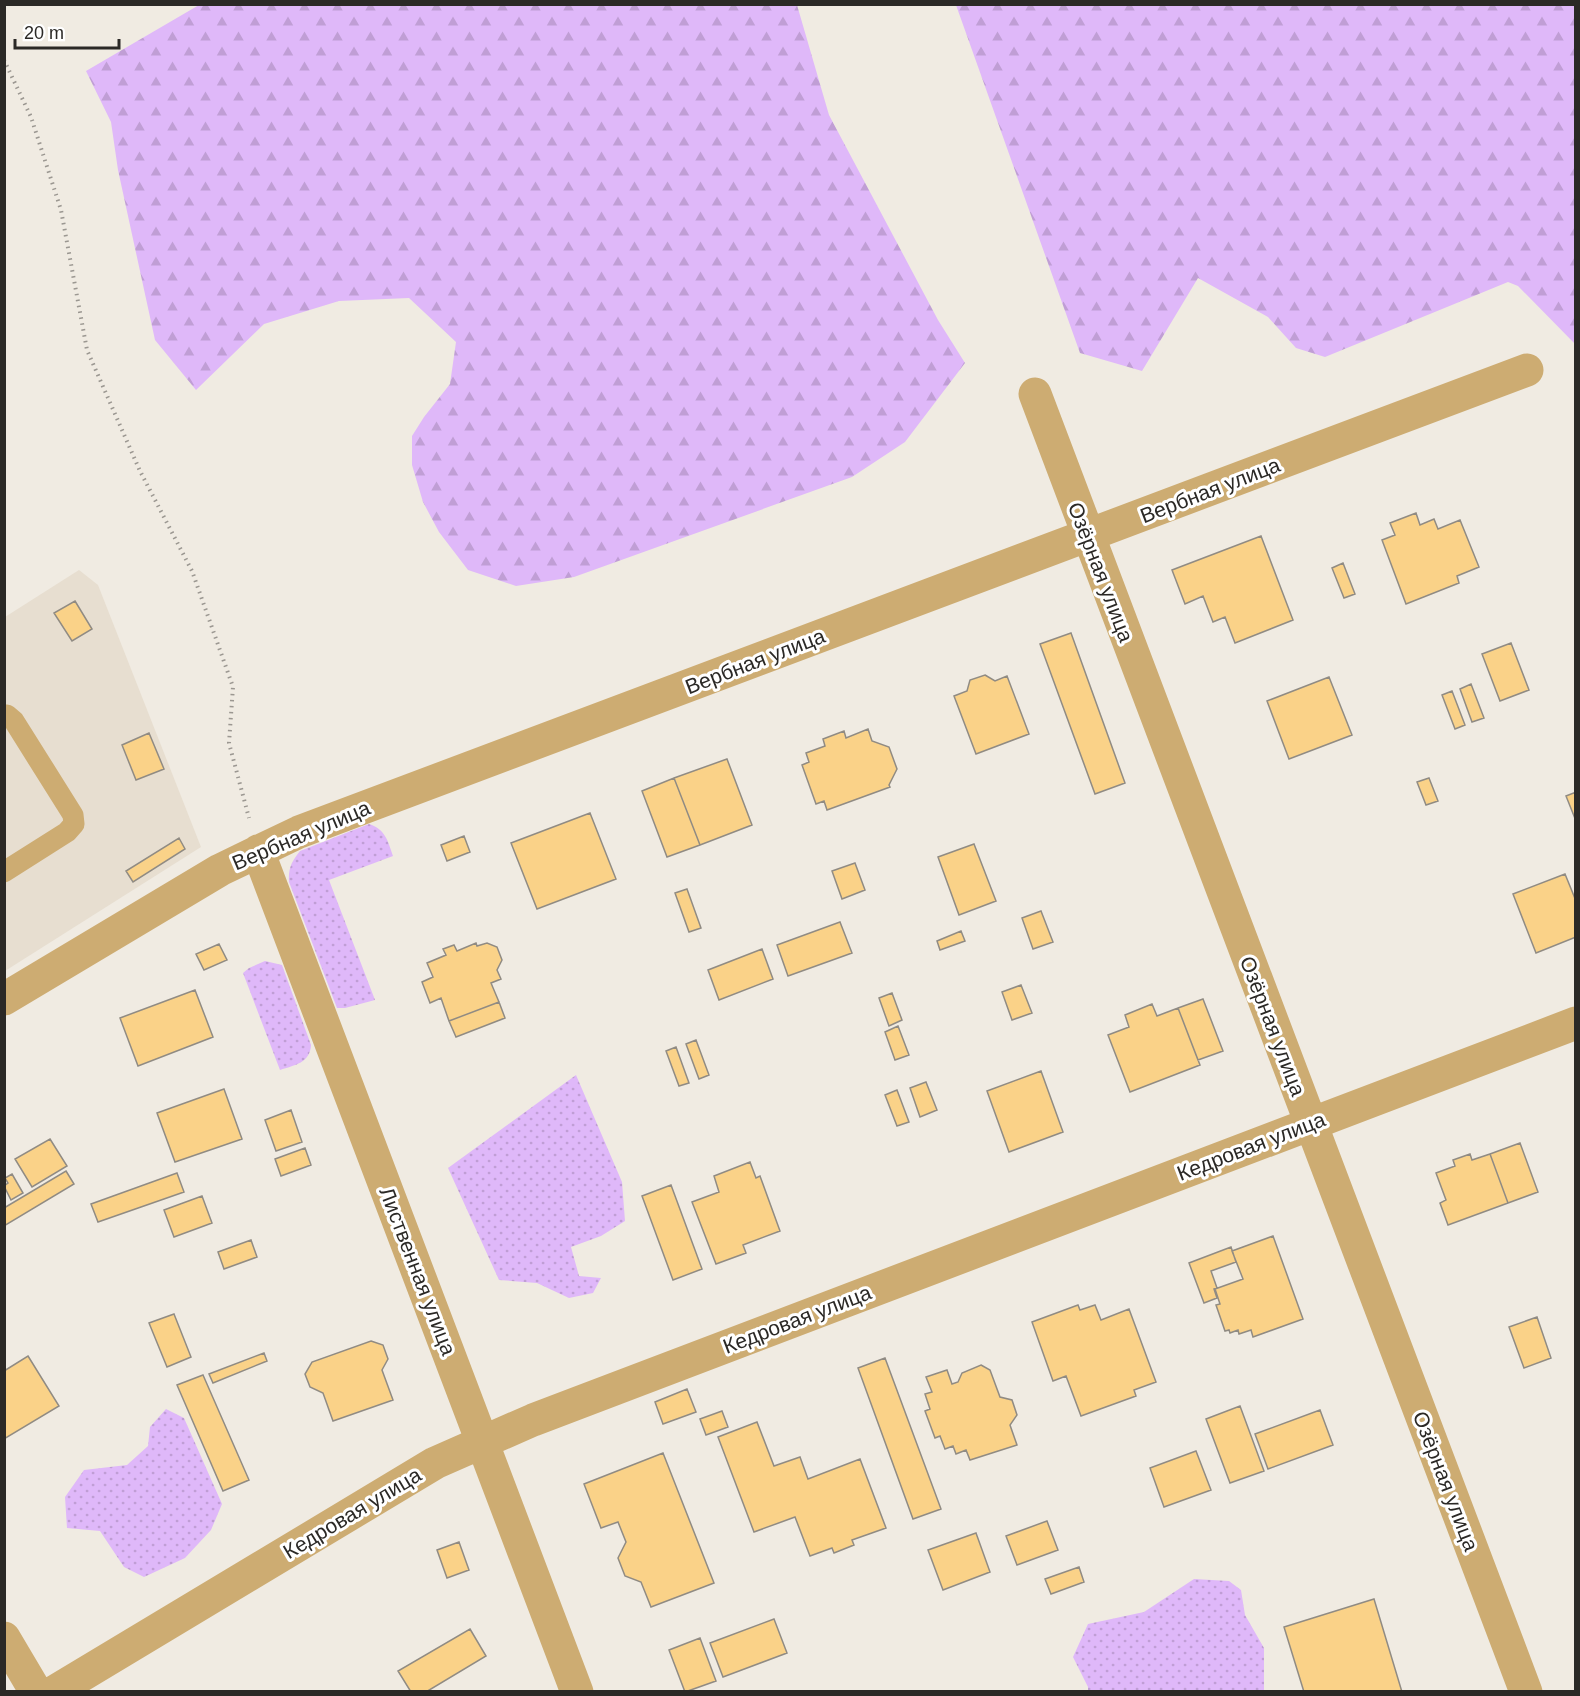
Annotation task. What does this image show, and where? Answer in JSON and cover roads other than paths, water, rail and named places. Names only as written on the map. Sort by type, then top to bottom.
[{"type":"street","name":"Вербная улица","points":[[4,999],[220,870],[300,832],[1527,370]]},
{"type":"street","name":"Озёрная улица","points":[[1035,394],[1087,537],[1526,1692]]},
{"type":"street","name":"Лиственная улица","points":[[258,851],[577,1692]]},
{"type":"street","name":"Кедровая улица","points":[[54,1692],[435,1463],[483,1441],[1575,1023]]},
{"type":"street","points":[[4,1638],[36,1692]]},
{"type":"lane","points":[[4,715],[8,715],[14,721],[73,815],[74,824],[67,832],[4,872]]}]
